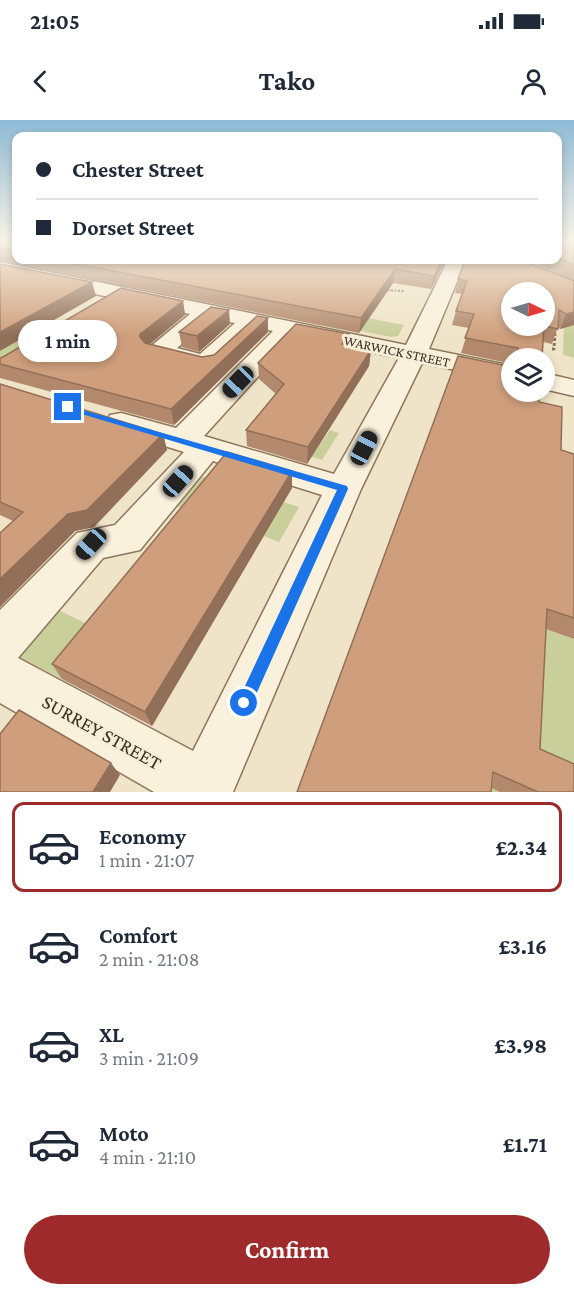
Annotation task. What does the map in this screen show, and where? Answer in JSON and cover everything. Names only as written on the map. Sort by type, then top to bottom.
[{"type":"street","points":[[34,276],[39,273]]},
{"type":"street","points":[[204,790],[343,489],[414,354],[451,273]]},
{"type":"street","name":"WARWICK STREET","points":[[5,278],[34,276],[501,372]]},
{"type":"street","points":[[90,311],[119,294]]},
{"type":"street","points":[[207,312],[158,351],[205,363],[251,321]]},
{"type":"street","points":[[0,643],[91,544],[126,539],[195,444],[289,328]]},
{"type":"street","points":[[555,384],[574,388]]},
{"type":"street","points":[[91,413],[343,489]]},
{"type":"street","name":"SURREY STREET","points":[[0,675],[204,790]]},
{"type":"path","points":[[380,285],[387,289],[438,302]]},
{"type":"path","points":[[378,291],[387,289]]},
{"type":"path","points":[[543,347],[554,349],[555,336]]},
{"type":"green space","points":[[235,306],[327,310],[404,325],[398,336],[391,337]]},
{"type":"green space","points":[[574,312],[574,358],[563,355],[564,314]]},
{"type":"green space","points":[[19,322],[51,330],[0,360],[0,344]]},
{"type":"green space","points":[[330,430],[339,433],[322,460],[247,438],[253,431],[316,450]]},
{"type":"green space","points":[[194,474],[299,507],[279,542],[264,536],[280,509],[202,483],[182,508],[170,504]]},
{"type":"green space","points":[[52,607],[100,630],[62,679],[11,653]]},
{"type":"green space","points":[[508,615],[574,639],[574,782],[566,792],[452,792]]},
{"type":"building","points":[[0,273],[48,273],[92,282],[0,332]]},
{"type":"building","points":[[125,273],[392,273],[361,318]]},
{"type":"building","points":[[460,273],[555,273],[574,281],[574,312],[566,314],[559,310],[558,329],[555,328],[555,282],[501,282],[501,336],[543,336],[543,348],[518,348],[465,338],[474,314],[456,311],[467,281],[458,279]]},
{"type":"building","points":[[121,288],[183,301],[140,334],[140,337],[145,343],[202,357],[214,355],[257,316],[268,318],[171,409],[0,364],[0,358]]},
{"type":"building","points":[[211,307],[229,310],[197,336],[179,332]]},
{"type":"building","points":[[296,324],[349,334],[342,344],[371,350],[308,447],[246,430],[284,384],[258,363]]},
{"type":"building","points":[[458,356],[501,365],[501,402],[539,402],[562,407],[561,450],[574,454],[574,618],[547,609],[540,749],[574,764],[574,792],[538,792],[493,772],[491,792],[297,792]]},
{"type":"building","points":[[0,384],[163,434],[87,510],[68,514],[0,579],[0,533],[23,512],[0,502]]},
{"type":"building","points":[[227,452],[292,471],[145,712],[52,664]]},
{"type":"building","points":[[19,710],[111,763],[93,792],[0,792],[0,734]]},
{"type":"route","points":[[68,407],[343,489],[244,703]]}]
